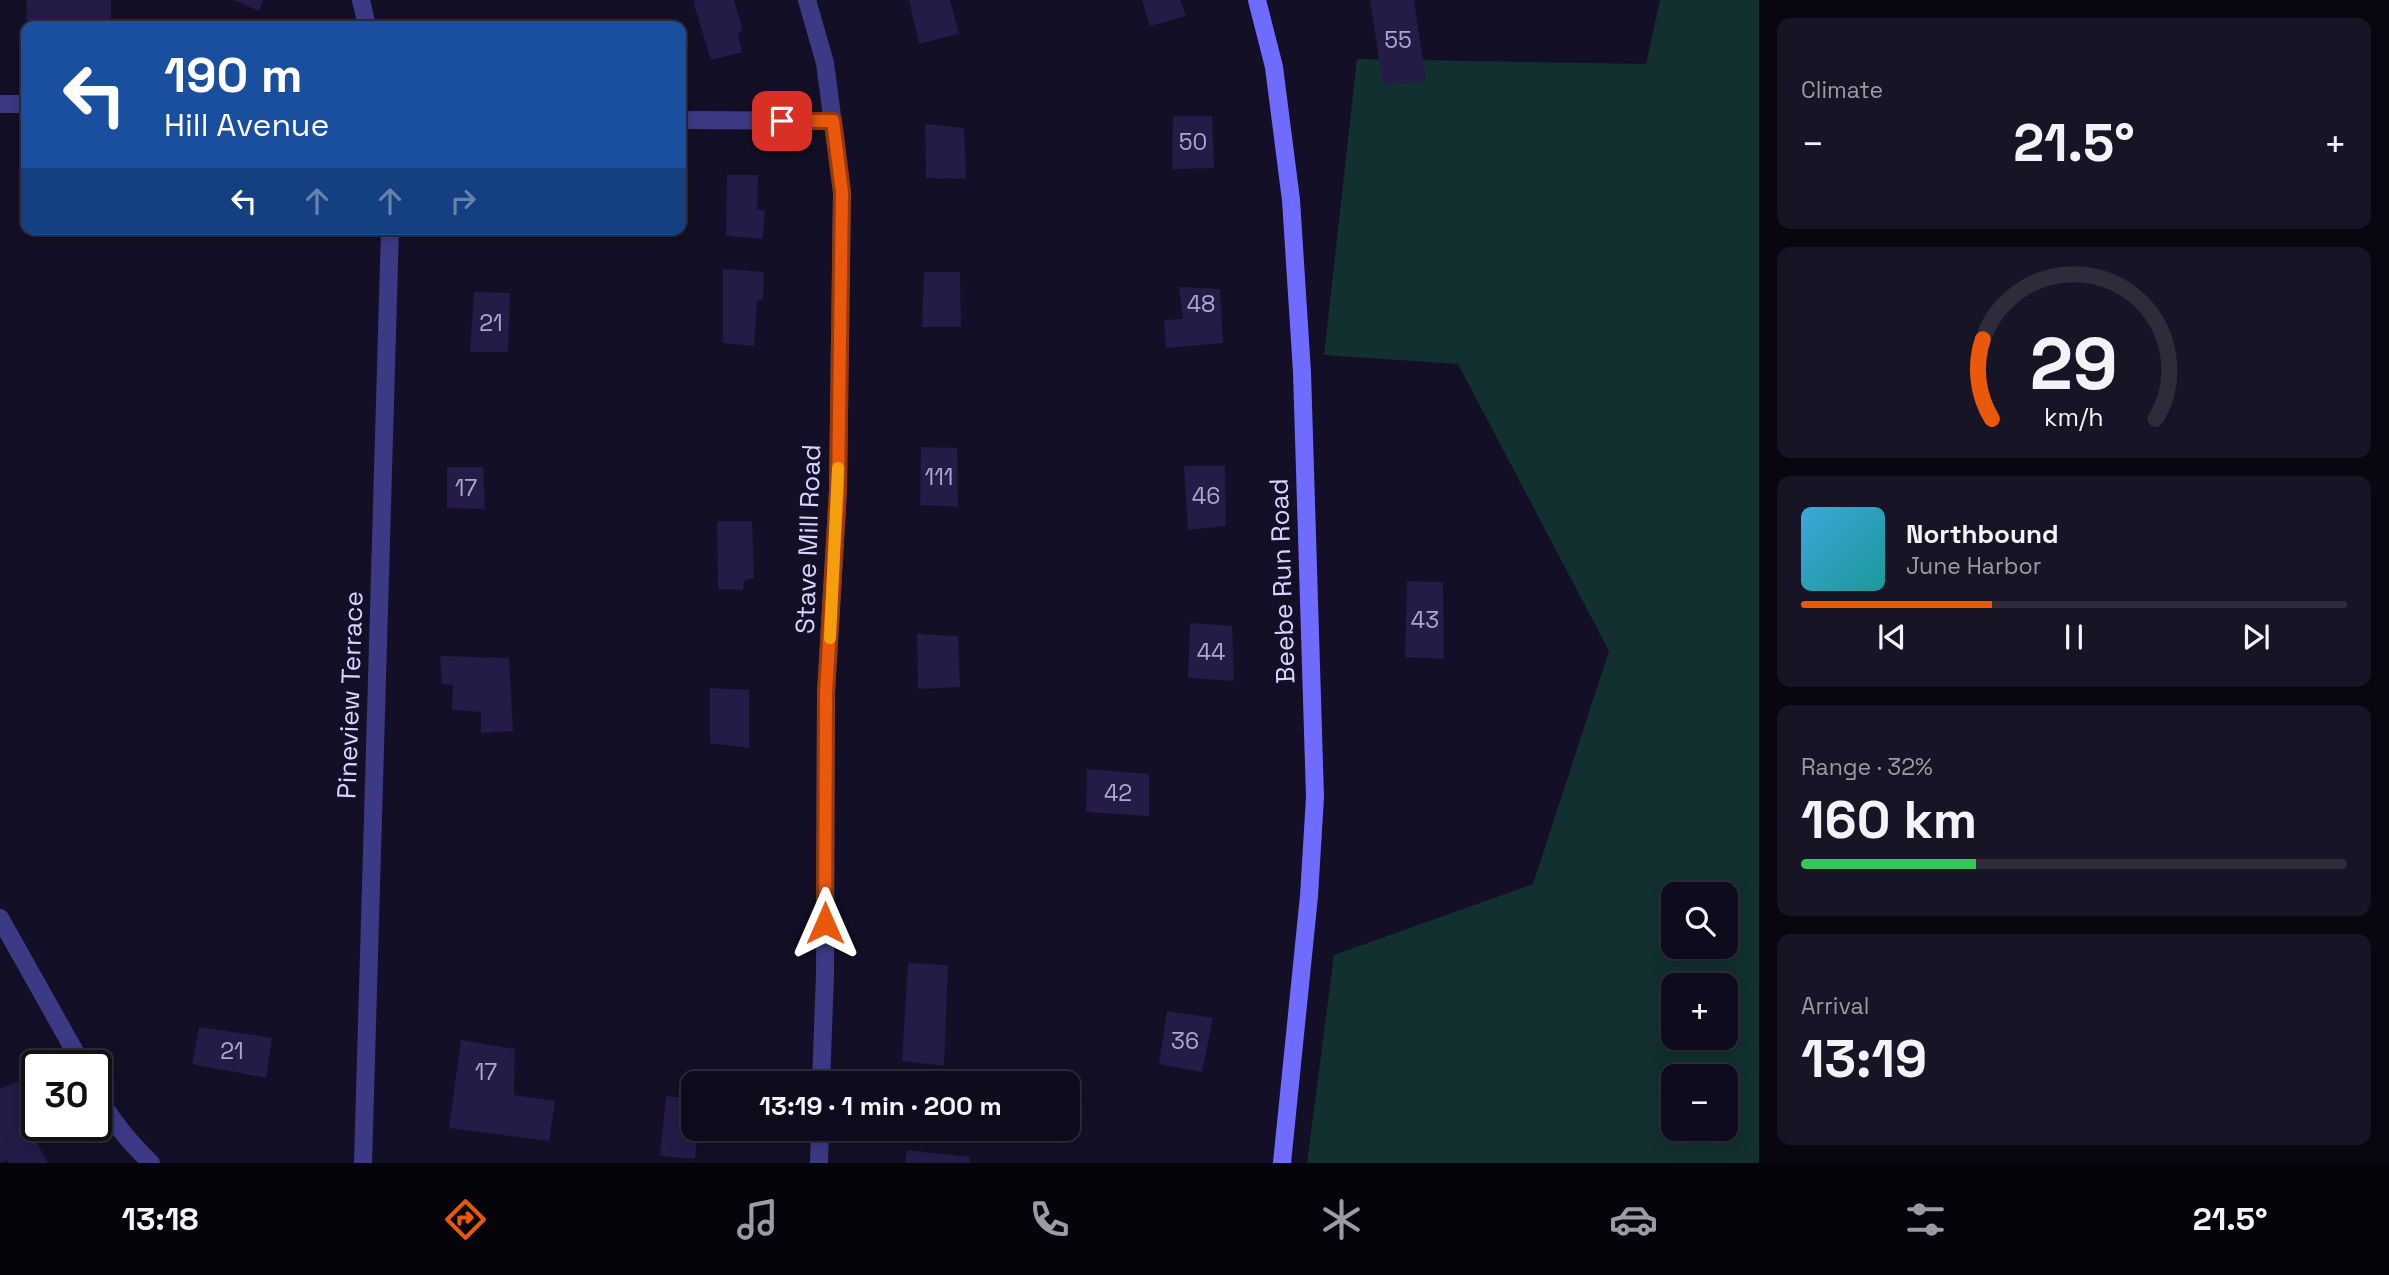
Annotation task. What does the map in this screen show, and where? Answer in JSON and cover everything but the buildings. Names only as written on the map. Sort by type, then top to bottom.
[{"type":"main road","name":"Beebe Run Road","points":[[1257,0],[1274,67],[1292,200],[1303,372],[1315,797],[1309,896],[1282,1163]]},
{"type":"street","points":[[361,0],[366,21]]},
{"type":"street","name":"Stave Mill Road","points":[[807,0],[825,63],[842,192],[838,490],[826,693],[825,975],[821,1071]]},
{"type":"street","points":[[0,104],[21,104]]},
{"type":"street","points":[[686,120],[833,121]]},
{"type":"street","name":"Pineview Terrace","points":[[363,1163],[390,235]]},
{"type":"street","points":[[0,918],[74,1050]]},
{"type":"street","points":[[112,1118],[131,1144],[151,1163]]},
{"type":"street","points":[[819,1163],[820,1141]]},
{"type":"green space","points":[[1660,0],[1759,0],[1759,1163],[1307,1163],[1334,955],[1533,884],[1609,651],[1458,364],[1324,355],[1357,59],[1646,64]]},
{"type":"slow traffic","points":[[830,638],[838,468]]},
{"type":"route","points":[[782,121],[833,121],[842,192],[838,490],[826,693],[825,923]]}]
